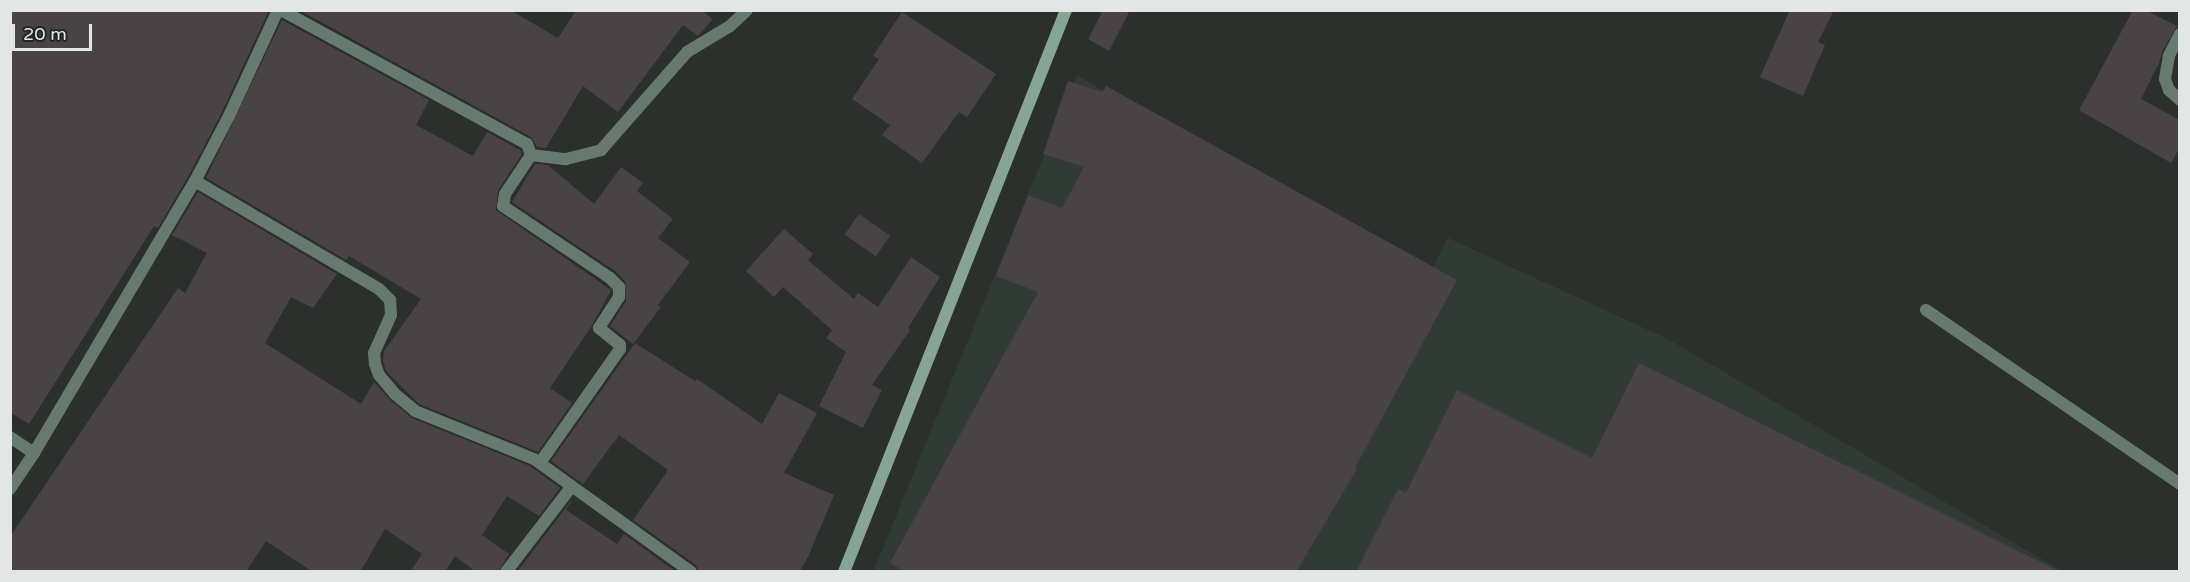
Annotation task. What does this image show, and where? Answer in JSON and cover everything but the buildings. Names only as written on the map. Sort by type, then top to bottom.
[{"type":"main road","points":[[844,572],[1066,10]]},
{"type":"street","points":[[10,489],[34,453],[195,181],[229,117],[279,10],[527,144],[531,155]]},
{"type":"street","points":[[531,155],[566,159],[601,150],[687,52],[730,26],[746,11]]},
{"type":"street","points":[[2180,34],[2169,56],[2165,80],[2169,90],[2180,100]]},
{"type":"street","points":[[531,155],[505,194],[503,206],[610,278],[619,287],[619,297],[598,328],[620,345],[620,349],[540,463]]},
{"type":"street","points":[[195,181],[379,289],[390,300],[391,315],[374,353],[379,375],[395,394],[416,411],[540,463],[691,572]]},
{"type":"street","points":[[1926,310],[2180,484]]},
{"type":"street","points":[[10,437],[34,453]]},
{"type":"street","points":[[506,572],[572,486]]},
{"type":"shaded area","points":[[1077,75],[1426,281],[1448,238],[1668,339],[2062,571],[873,572]]}]
